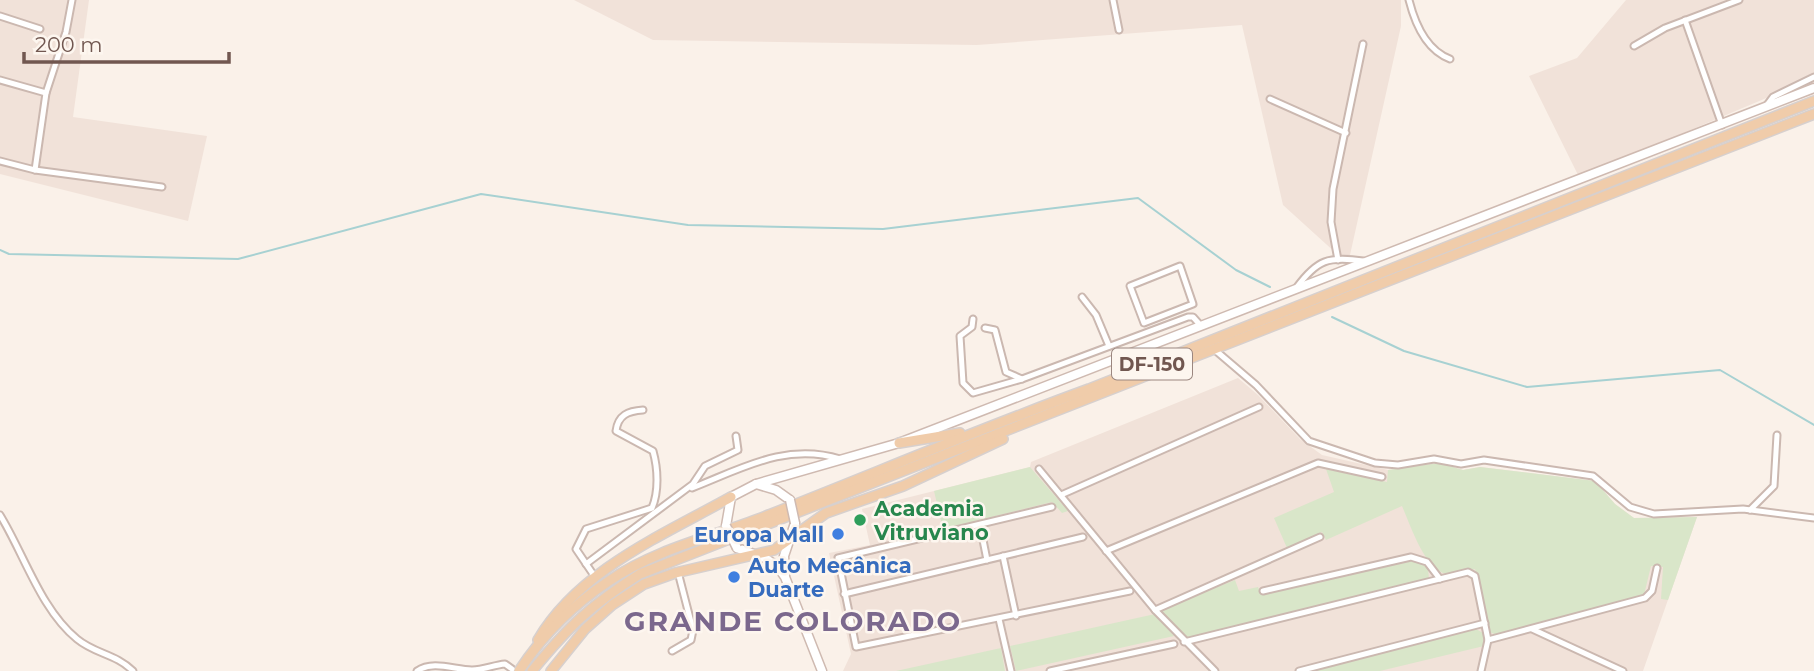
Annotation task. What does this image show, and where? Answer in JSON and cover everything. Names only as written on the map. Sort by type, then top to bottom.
[{"type":"main road","name":"DF-150","points":[[517,667],[591,593],[649,560],[975,430],[1089,389],[1814,101]]},
{"type":"main road","name":"DF-150","points":[[532,671],[560,636],[597,601],[640,574],[1814,114]]},
{"type":"main road","points":[[551,671],[585,629],[612,605],[644,584],[678,572],[774,550],[825,513],[903,486],[1059,411]]},
{"type":"main road","points":[[899,443],[975,430]]},
{"type":"main road","points":[[517,667],[550,620],[595,577],[731,497]]},
{"type":"street","points":[[35,170],[46,93],[66,32],[72,0]]},
{"type":"street","points":[[1113,0],[1119,30]]},
{"type":"street","points":[[1409,0],[1427,42],[1436,54],[1450,59]]},
{"type":"street","points":[[1714,0],[1714,9]]},
{"type":"street","points":[[1634,46],[1685,20],[1739,0]]},
{"type":"street","points":[[0,16],[40,29]]},
{"type":"street","points":[[1685,20],[1722,125]]},
{"type":"street","points":[[1338,260],[1331,207],[1363,44]]},
{"type":"street","points":[[822,671],[785,578],[774,561],[737,548],[726,526],[731,497],[757,484],[899,443],[1722,125],[1765,108],[1813,89],[1811,78],[1773,97],[1765,108]]},
{"type":"street","points":[[0,80],[46,93]]},
{"type":"street","points":[[1270,99],[1346,133]]},
{"type":"street","points":[[0,161],[35,170],[162,187]]},
{"type":"street","points":[[1294,290],[1312,267],[1338,260],[1366,261]]},
{"type":"street","points":[[1180,266],[1193,303],[1190,307],[1170,315],[1144,323],[1129,288],[1180,266]]},
{"type":"street","points":[[1082,297],[1096,315],[1109,346]]},
{"type":"street","points":[[1170,315],[1173,323]]},
{"type":"street","points":[[973,320],[972,327],[960,336],[965,388],[979,392],[1193,317],[1201,326]]},
{"type":"street","points":[[985,328],[995,330],[1006,372],[1022,379]]},
{"type":"street","points":[[1215,350],[1256,385],[1309,441],[1375,463],[1398,465],[1434,459],[1461,464],[1484,460],[1593,476],[1630,508],[1654,514],[1751,510],[1814,518]]},
{"type":"street","points":[[1061,495],[1259,407]]},
{"type":"street","points":[[595,577],[576,549],[586,529],[641,513],[652,508],[655,501],[656,470],[653,451],[616,431],[620,418],[630,411],[643,410]]},
{"type":"street","points":[[1751,510],[1774,486],[1777,435]]},
{"type":"street","points":[[586,564],[693,485],[705,466],[738,450],[736,436]]},
{"type":"street","points":[[684,491],[770,457],[825,454],[843,460]]},
{"type":"street","points":[[1106,551],[1318,463],[1382,477]]},
{"type":"street","points":[[1040,469],[1155,610],[1215,671]]},
{"type":"street","points":[[757,484],[776,490],[790,500],[794,510],[795,523],[784,556],[785,578]]},
{"type":"street","points":[[1052,507],[842,556],[838,562],[854,643],[861,648],[1130,591]]},
{"type":"street","points":[[0,515],[34,581],[76,639],[123,660],[133,671]]},
{"type":"street","points":[[980,525],[988,560]]},
{"type":"street","points":[[844,594],[1083,537]]},
{"type":"street","points":[[1155,610],[1320,537]]},
{"type":"street","points":[[1003,556],[1016,616]]},
{"type":"street","points":[[1263,592],[1411,557],[1427,562],[1440,579]]},
{"type":"street","points":[[1489,640],[1645,598],[1651,591],[1657,568]]},
{"type":"street","points":[[672,651],[691,640],[693,630],[678,572]]},
{"type":"street","points":[[1184,642],[1440,579],[1472,574],[1489,640],[1481,671]]},
{"type":"street","points":[[999,619],[1011,671]]},
{"type":"street","points":[[1299,671],[1485,623]]},
{"type":"street","points":[[1532,629],[1623,671]]},
{"type":"street","points":[[1050,671],[1174,644]]},
{"type":"street","points":[[417,671],[422,667],[447,666],[474,670],[505,664],[517,667]]},
{"type":"shaded area","points":[[0,0],[89,0],[73,117],[207,136],[188,221],[0,174]]},
{"type":"shaded area","points":[[574,0],[1401,0],[1401,26],[1348,264],[1283,205],[1242,25],[977,45],[653,40]]},
{"type":"shaded area","points":[[1626,0],[1814,0],[1814,78],[1579,177],[1529,76],[1577,58]]},
{"type":"shaded area","points":[[1238,378],[1300,439],[1322,455],[1388,470],[1439,463],[1463,470],[1480,467],[1595,481],[1615,504],[1634,518],[1697,517],[1643,671],[843,671],[851,654],[829,553],[870,545],[862,509],[1030,467],[1031,462]]},
{"type":"green space","points":[[1439,463],[1463,470],[1480,467],[1595,481],[1615,504],[1634,518],[1697,517],[1668,600],[1661,599],[1663,567],[1651,566],[1644,595],[1496,635],[1490,632],[1475,569],[1447,574],[1432,565],[1419,546],[1402,506],[1326,540],[1322,532],[1287,548],[1274,518],[1334,492],[1326,469],[1387,482],[1388,470]]},
{"type":"green space","points":[[1030,467],[1068,511],[1062,513],[1052,502],[943,529],[934,491]]},
{"type":"green space","points":[[1413,561],[1428,567],[1429,580],[1186,638],[1160,610],[1235,580],[1239,591],[1258,587],[1261,594]]},
{"type":"green space","points":[[1155,614],[1174,636],[1016,671],[1010,646]]},
{"type":"green space","points":[[1476,629],[1483,633],[1484,646],[1380,671],[1309,671]]},
{"type":"green space","points":[[1001,648],[1005,671],[896,671]]},
{"type":"waterway","points":[[0,250],[9,254],[238,259],[481,194],[688,225],[883,229],[1138,198],[1236,270],[1270,287]]},
{"type":"waterway","points":[[1332,317],[1404,351],[1527,387],[1720,370],[1814,425]]},
{"type":"place","name":"Academia Vitruviano","points":[[860,520]]},
{"type":"place","name":"Europa Mall","points":[[838,534]]},
{"type":"place","name":"Auto Mecânica Duarte","points":[[734,577]]},
{"type":"district","name":"GRANDE COLORADO","points":[[793,621]]}]
